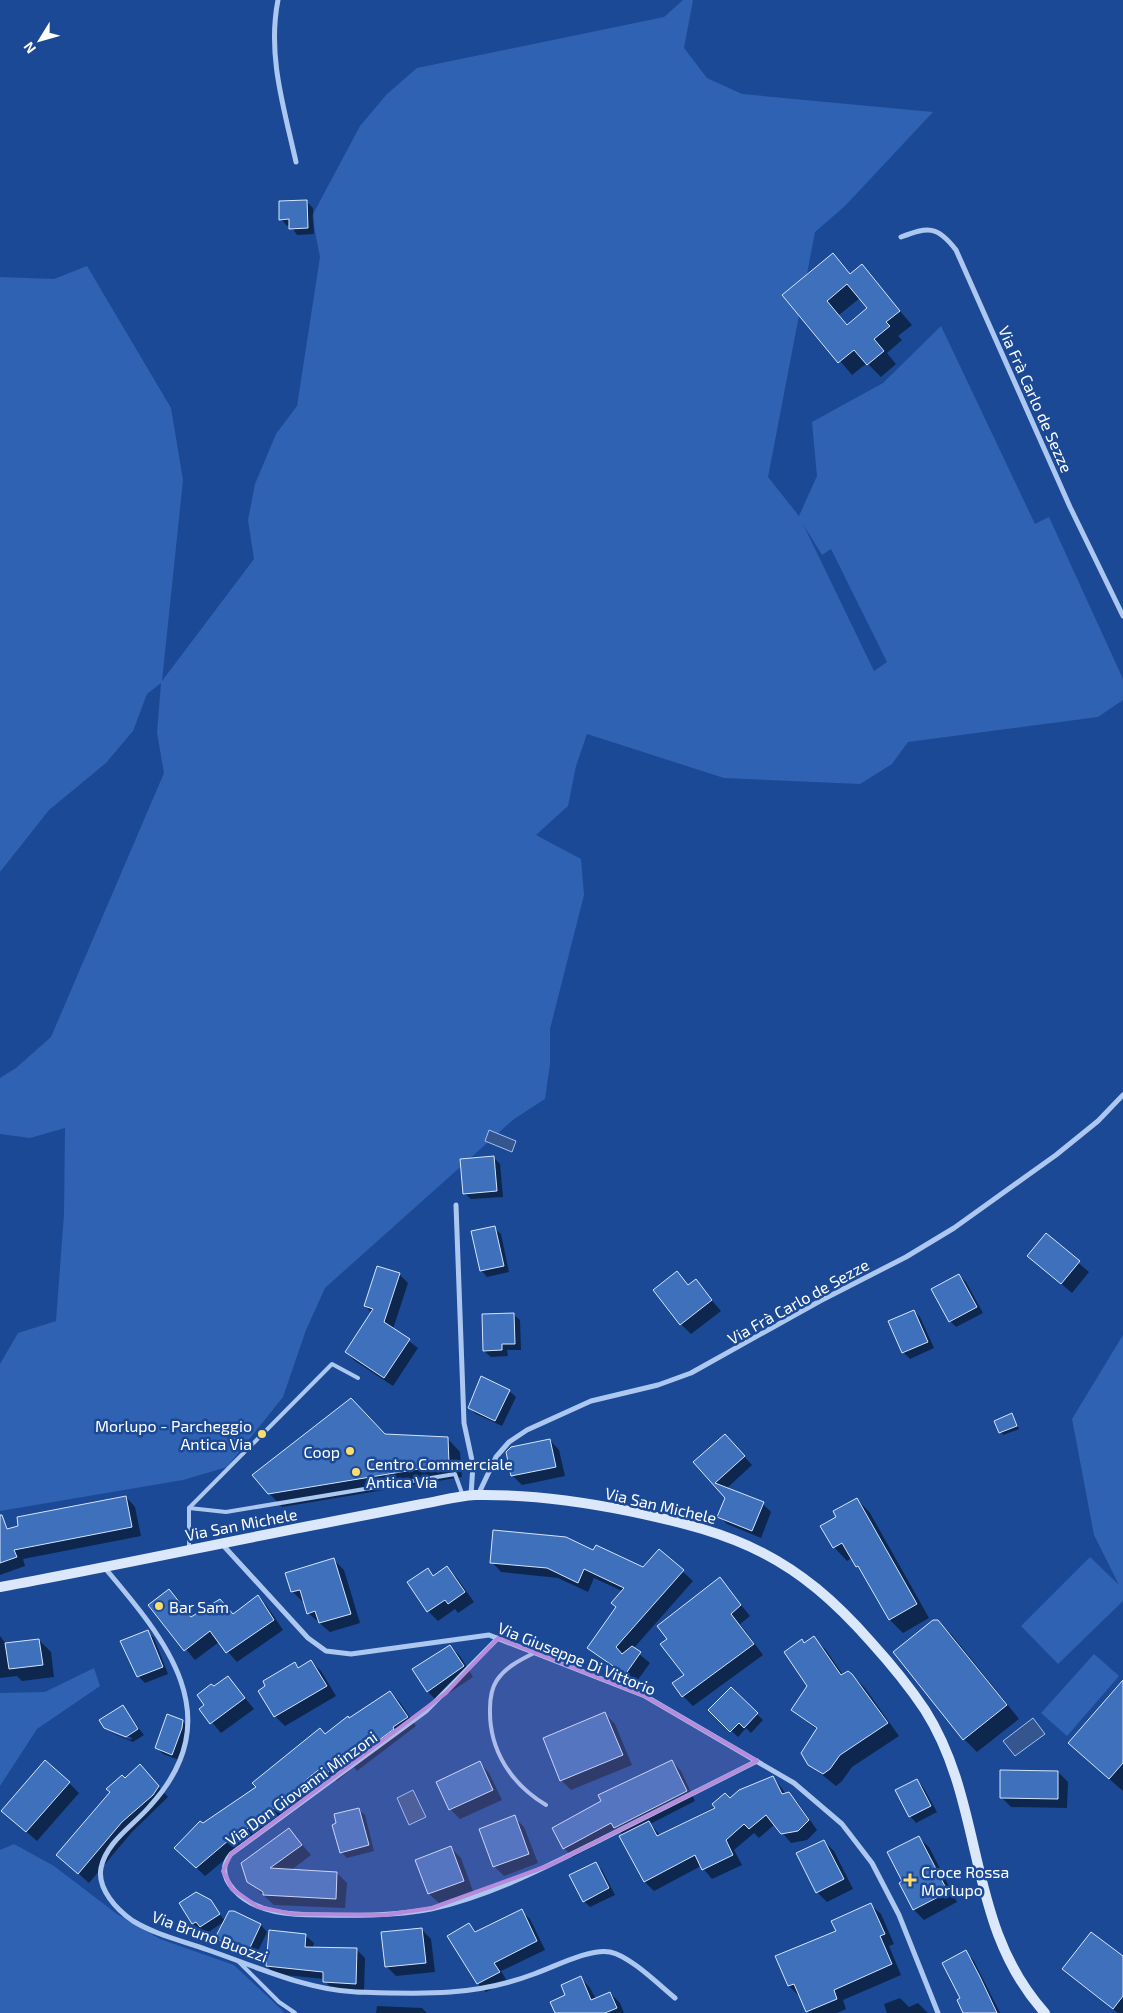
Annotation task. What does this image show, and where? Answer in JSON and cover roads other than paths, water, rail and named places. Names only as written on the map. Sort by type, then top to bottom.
[{"type":"main road","name":"Via San Michele","points":[[0,1587],[470,1496],[569,1501],[619,1509],[701,1528],[745,1544],[774,1557],[802,1575],[834,1601],[904,1681],[942,1738],[960,1790],[978,1872],[992,1922],[1018,1977],[1042,2012]]},
{"type":"street","points":[[278,0],[274,33],[275,64],[296,162]]},
{"type":"street","name":"Via Frà Carlo de Sezze","points":[[901,237],[920,230],[932,229],[942,234],[956,250],[1070,507],[1123,616]]},
{"type":"street","name":"Via Frà Carlo de Sezze","points":[[470,1496],[496,1457],[509,1442],[526,1430],[591,1400],[663,1384],[691,1373],[820,1301],[906,1257],[954,1228],[1056,1155],[1098,1120],[1123,1095]]},
{"type":"street","points":[[456,1205],[464,1423],[473,1465],[470,1496]]},
{"type":"street","name":"Via Giuseppe Di Vittorio","points":[[221,1543],[308,1638],[326,1651],[351,1654],[490,1635],[645,1696],[794,1783],[823,1805],[842,1824],[864,1851],[899,1915],[938,2013]]},
{"type":"street","name":"Via Bruno Buozzi","points":[[103,1567],[138,1610],[167,1653],[184,1691],[190,1723],[185,1748],[171,1778],[156,1800],[110,1848],[102,1862],[101,1879],[114,1903],[133,1920],[153,1931],[237,1960],[326,1988],[353,1992],[453,1993],[504,1984],[586,1955],[605,1952],[615,1954],[626,1960],[675,1998]]},
{"type":"street","name":"Via Don Giovanni Minzoni","points":[[498,1638],[426,1711],[231,1854],[226,1860],[224,1871],[232,1889],[245,1900],[258,1907],[300,1915],[385,1914],[432,1908],[486,1891],[558,1861],[757,1762]]},
{"type":"lane","points":[[189,1550],[189,1508],[332,1364],[358,1378]]},
{"type":"lane","points":[[189,1508],[226,1512],[455,1474],[470,1496]]},
{"type":"lane","points":[[534,1653],[517,1662],[498,1679],[491,1694],[490,1721],[495,1745],[507,1770],[524,1790],[546,1805]]},
{"type":"lane","points":[[237,1960],[279,2002],[295,2013]]},
{"type":"place","name":"Morlupo - Parcheggio Antica Via","points":[[262,1434]]},
{"type":"place","name":"Coop","points":[[350,1451]]},
{"type":"place","name":"Centro Commerciale Antica Via","points":[[356,1472]]},
{"type":"place","name":"Bar Sam","points":[[159,1606]]},
{"type":"place","name":"Croce Rossa Morlupo","points":[[910,1880]]}]
